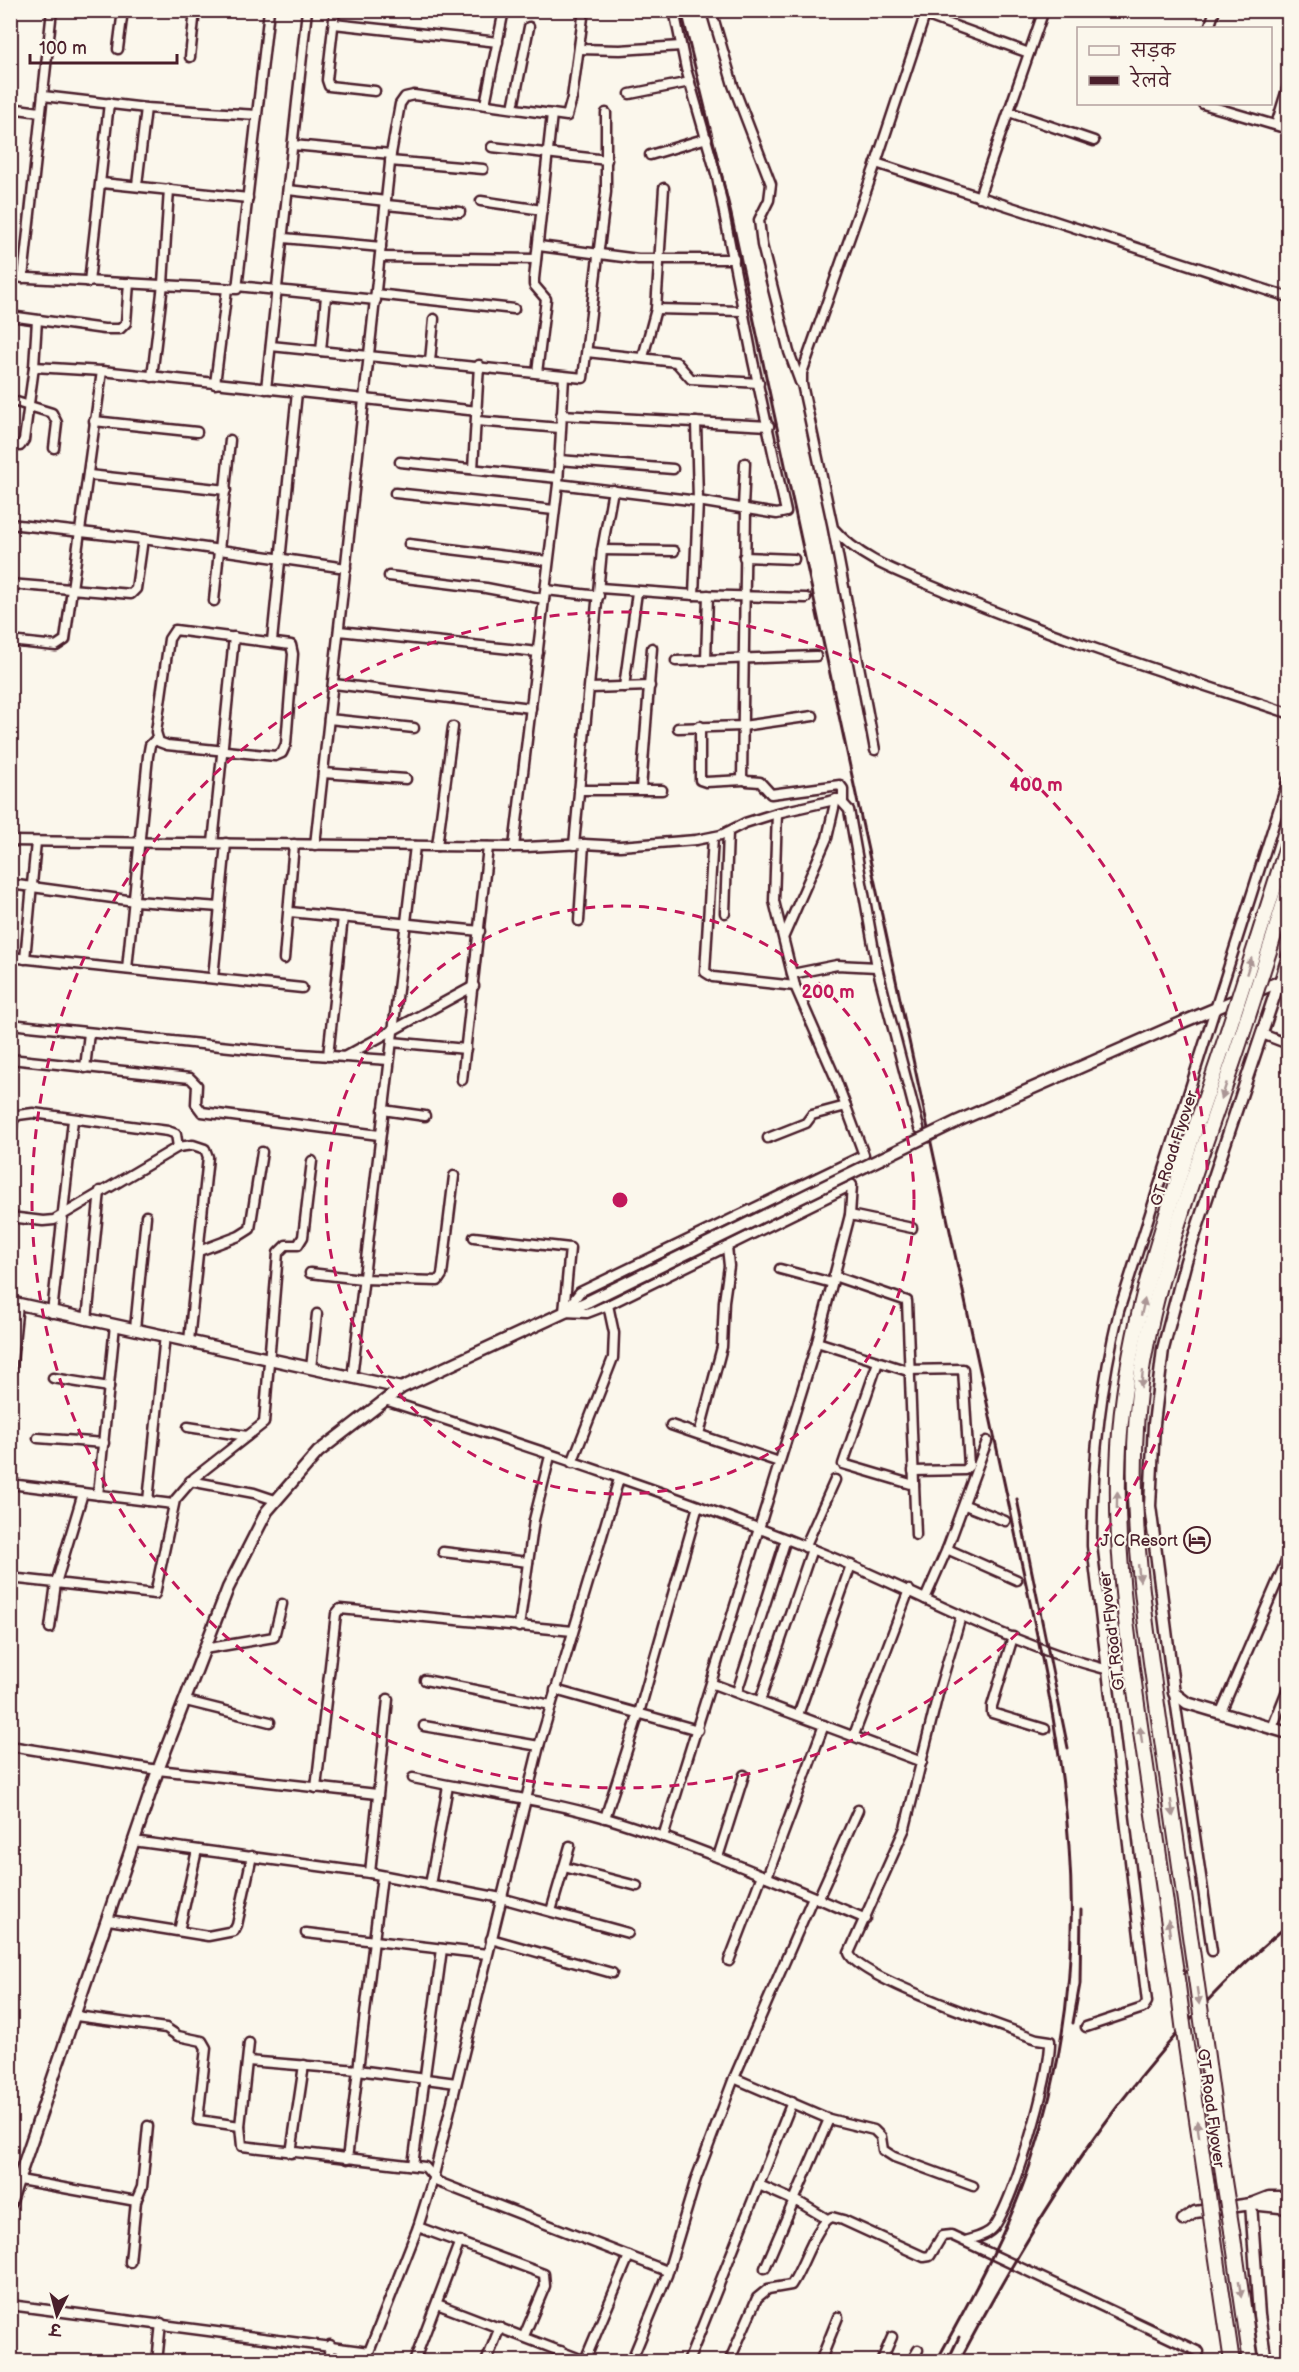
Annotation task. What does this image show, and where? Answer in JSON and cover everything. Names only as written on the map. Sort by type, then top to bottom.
[{"type":"highway","name":"GT Road Flyover","points":[[1251,2361],[1139,1574],[1134,1501],[1136,1434],[1143,1364],[1163,1274],[1264,943],[1288,843]]},
{"type":"highway","name":"GT Road Flyover","points":[[1264,943],[1288,890]]},
{"type":"highway","name":"GT Road Flyover","points":[[1232,2361],[1120,1574],[1117,1502],[1120,1442],[1131,1360],[1152,1268],[1235,1033]]},
{"type":"street","points":[[22,278],[52,10]]},
{"type":"street","points":[[118,49],[123,10]]},
{"type":"street","points":[[190,57],[195,10]]},
{"type":"street","points":[[10,277],[236,290],[268,10]]},
{"type":"street","points":[[266,389],[307,10]]},
{"type":"street","points":[[335,10],[327,80],[329,86],[375,91]]},
{"type":"street","points":[[485,104],[504,10]]},
{"type":"street","points":[[315,845],[391,157],[400,104],[405,98],[414,95],[570,115],[584,10]]},
{"type":"street","points":[[400,462],[473,469],[777,514],[786,512],[742,311],[734,259],[707,138],[690,82],[674,10]]},
{"type":"street","points":[[711,10],[733,85],[771,184],[769,200],[759,220],[762,245],[789,352],[802,384],[833,528],[875,750]]},
{"type":"street","points":[[911,10],[1029,53]]},
{"type":"street","points":[[980,197],[1044,10]]},
{"type":"street","points":[[1209,27],[1215,10]]},
{"type":"street","points":[[802,384],[809,350],[876,163],[925,15]]},
{"type":"street","points":[[334,24],[498,42]]},
{"type":"street","points":[[513,108],[529,27]]},
{"type":"street","points":[[579,49],[620,50],[681,46]]},
{"type":"street","points":[[630,94],[675,87],[690,82]]},
{"type":"street","points":[[1275,125],[1288,86]]},
{"type":"street","points":[[43,96],[146,108],[257,115]]},
{"type":"street","points":[[89,282],[102,183],[109,103]]},
{"type":"street","points":[[1206,105],[1288,129]]},
{"type":"street","points":[[10,108],[40,112]]},
{"type":"street","points":[[137,185],[146,108]]},
{"type":"street","points":[[1009,112],[1094,141]]},
{"type":"street","points":[[271,346],[479,365],[583,378],[600,254],[607,160],[606,113]]},
{"type":"street","points":[[537,373],[546,299],[534,285],[552,114]]},
{"type":"street","points":[[650,155],[707,138]]},
{"type":"street","points":[[293,145],[483,169]]},
{"type":"street","points":[[492,147],[607,160]]},
{"type":"street","points":[[876,163],[1288,297]]},
{"type":"street","points":[[102,183],[248,198]]},
{"type":"street","points":[[643,357],[656,309],[664,188]]},
{"type":"street","points":[[152,377],[163,284],[170,189]]},
{"type":"street","points":[[288,190],[460,212]]},
{"type":"street","points":[[481,201],[542,210]]},
{"type":"street","points":[[284,238],[381,247]]},
{"type":"street","points":[[538,246],[600,254],[660,258],[734,259]]},
{"type":"street","points":[[380,257],[536,259]]},
{"type":"street","points":[[10,316],[120,329],[126,323],[129,283]]},
{"type":"street","points":[[237,286],[326,297],[376,297],[514,309]]},
{"type":"street","points":[[214,384],[227,289]]},
{"type":"street","points":[[321,351],[326,297]]},
{"type":"street","points":[[656,309],[742,311]]},
{"type":"street","points":[[430,361],[434,319]]},
{"type":"street","points":[[10,446],[23,443],[30,405],[37,320]]},
{"type":"street","points":[[587,352],[676,362],[691,379],[759,382]]},
{"type":"street","points":[[473,469],[479,365]]},
{"type":"street","points":[[34,367],[102,371],[478,411]]},
{"type":"street","points":[[10,640],[56,646],[64,643],[102,371]]},
{"type":"street","points":[[514,847],[558,481],[564,377]]},
{"type":"street","points":[[272,641],[297,392]]},
{"type":"street","points":[[10,400],[52,412],[56,418],[54,448]]},
{"type":"street","points":[[561,415],[769,426]]},
{"type":"street","points":[[94,421],[197,432]]},
{"type":"street","points":[[477,421],[560,428]]},
{"type":"street","points":[[694,595],[698,501],[696,422]]},
{"type":"street","points":[[214,601],[230,440]]},
{"type":"street","points":[[559,460],[673,469]]},
{"type":"street","points":[[744,780],[745,463]]},
{"type":"street","points":[[89,475],[226,490]]},
{"type":"street","points":[[574,845],[591,688],[602,550],[613,490]]},
{"type":"street","points":[[395,493],[554,510]]},
{"type":"street","points":[[10,524],[143,539],[346,568]]},
{"type":"street","points":[[833,528],[848,546],[872,561],[1023,624],[1288,712]]},
{"type":"street","points":[[10,584],[118,595],[134,592],[143,539]]},
{"type":"street","points":[[409,544],[548,561]]},
{"type":"street","points":[[602,550],[674,551]]},
{"type":"street","points":[[744,557],[794,559]]},
{"type":"street","points":[[389,576],[486,588],[544,599]]},
{"type":"street","points":[[546,590],[806,598]]},
{"type":"street","points":[[624,687],[637,592]]},
{"type":"street","points":[[706,660],[708,595]]},
{"type":"street","points":[[127,969],[148,756],[150,745],[156,738],[171,633],[180,630],[286,642],[293,648],[285,749],[275,756],[167,746],[156,738]]},
{"type":"street","points":[[339,632],[538,652]]},
{"type":"street","points":[[213,843],[234,637]]},
{"type":"street","points":[[641,789],[652,648]]},
{"type":"street","points":[[676,661],[816,656]]},
{"type":"street","points":[[334,684],[531,708]]},
{"type":"street","points":[[591,688],[650,686]]},
{"type":"street","points":[[678,728],[743,726],[813,716]]},
{"type":"street","points":[[329,719],[414,728]]},
{"type":"street","points":[[700,726],[699,780],[760,782],[771,794],[840,785],[843,789],[827,838],[784,936]]},
{"type":"street","points":[[437,846],[453,727]]},
{"type":"street","points":[[323,774],[406,779]]},
{"type":"street","points":[[1086,2027],[1143,2007],[1147,2002],[1105,1669],[1092,1546],[1096,1434],[1105,1373],[1119,1311],[1288,780]]},
{"type":"street","points":[[579,790],[662,790]]},
{"type":"street","points":[[10,841],[488,847],[585,844],[620,846],[713,837],[745,823],[777,813],[840,800]]},
{"type":"street","points":[[840,800],[849,810],[877,967],[919,1128]]},
{"type":"street","points":[[564,1312],[580,1292],[864,1155],[846,1106],[795,986],[774,901],[777,813]]},
{"type":"street","points":[[725,913],[728,832]]},
{"type":"street","points":[[713,837],[705,972],[713,977],[795,986]]},
{"type":"street","points":[[25,959],[36,842]]},
{"type":"street","points":[[213,978],[226,843]]},
{"type":"street","points":[[284,959],[290,912],[294,844]]},
{"type":"street","points":[[579,921],[585,844]]},
{"type":"street","points":[[352,1378],[379,1135],[408,925],[415,846]]},
{"type":"street","points":[[462,1080],[488,847]]},
{"type":"street","points":[[10,884],[135,901],[220,907]]},
{"type":"street","points":[[290,912],[480,931]]},
{"type":"street","points":[[328,1056],[343,917]]},
{"type":"street","points":[[1212,1951],[1174,1693],[1150,1506],[1155,1424],[1163,1349],[1186,1261],[1262,1034],[1284,980],[1288,953]]},
{"type":"street","points":[[10,957],[302,988]]},
{"type":"street","points":[[792,974],[837,965],[877,967]]},
{"type":"street","points":[[10,2204],[109,1920],[158,1770],[228,1588],[261,1520],[275,1500],[318,1452],[401,1388],[589,1301],[948,1126],[1284,980]]},
{"type":"street","points":[[344,1057],[474,986]]},
{"type":"street","points":[[10,1024],[389,1060]]},
{"type":"street","points":[[85,1068],[89,1033]]},
{"type":"street","points":[[1262,1034],[1288,1044]]},
{"type":"street","points":[[392,1042],[466,1049]]},
{"type":"street","points":[[10,1059],[194,1079],[197,1085],[197,1108],[202,1112],[379,1135]]},
{"type":"street","points":[[768,1138],[806,1123],[812,1115],[846,1106]]},
{"type":"street","points":[[383,1110],[424,1116]]},
{"type":"street","points":[[10,1140],[13,1120],[23,1113],[168,1131],[176,1134],[178,1147]]},
{"type":"street","points":[[52,1313],[73,1120]]},
{"type":"street","points":[[10,1217],[49,1222],[178,1147],[199,1146],[205,1149],[208,1157],[189,1341]]},
{"type":"street","points":[[199,1251],[239,1236],[250,1229],[262,1152]]},
{"type":"street","points":[[10,1578],[154,1595],[164,1560],[173,1504],[190,1481],[264,1423],[278,1253],[282,1246],[298,1245],[301,1242],[312,1161]]},
{"type":"street","points":[[310,1273],[434,1282],[441,1278],[454,1176]]},
{"type":"street","points":[[564,1312],[587,1313],[609,1305],[852,1185],[850,1215],[818,1342],[663,1837]]},
{"type":"street","points":[[87,1320],[100,1191]]},
{"type":"street","points":[[850,1215],[912,1228]]},
{"type":"street","points":[[135,1329],[146,1216]]},
{"type":"street","points":[[474,1237],[570,1248],[564,1312]]},
{"type":"street","points":[[699,1434],[722,1347],[724,1301],[729,1266],[727,1247]]},
{"type":"street","points":[[780,1269],[833,1280],[906,1300],[916,1535]]},
{"type":"street","points":[[10,1381],[14,1303],[401,1388]]},
{"type":"street","points":[[572,1463],[613,1358],[614,1333],[609,1305]]},
{"type":"street","points":[[311,1368],[317,1314]]},
{"type":"street","points":[[98,1495],[115,1325]]},
{"type":"street","points":[[148,1501],[165,1335]]},
{"type":"street","points":[[818,1342],[910,1371],[963,1369],[970,1463],[965,1470],[913,1472]]},
{"type":"street","points":[[878,1362],[843,1464],[914,1485]]},
{"type":"street","points":[[53,1378],[109,1387]]},
{"type":"street","points":[[385,1401],[698,1506],[851,1565],[961,1616],[1065,1658],[1105,1669]]},
{"type":"street","points":[[671,1425],[779,1462]]},
{"type":"street","points":[[188,1427],[248,1436]]},
{"type":"street","points":[[38,1438],[104,1443]]},
{"type":"street","points":[[925,1599],[965,1505],[987,1441]]},
{"type":"street","points":[[519,1627],[536,1511],[550,1456]]},
{"type":"street","points":[[365,2361],[418,2227],[434,2179],[490,1939],[539,1746],[619,1479]]},
{"type":"street","points":[[760,1701],[808,1548],[835,1480]]},
{"type":"street","points":[[190,1481],[254,1493],[275,1500]]},
{"type":"street","points":[[10,1484],[173,1504]]},
{"type":"street","points":[[50,1629],[56,1583],[83,1493]]},
{"type":"street","points":[[965,1505],[1005,1521]]},
{"type":"street","points":[[605,1818],[639,1713],[698,1506]]},
{"type":"street","points":[[737,1692],[786,1539]]},
{"type":"street","points":[[947,1549],[1017,1580]]},
{"type":"street","points":[[443,1552],[528,1562]]},
{"type":"street","points":[[1221,1712],[1288,1557]]},
{"type":"street","points":[[798,1715],[851,1565]]},
{"type":"street","points":[[854,1735],[909,1590]]},
{"type":"street","points":[[204,1649],[274,1637],[282,1604]]},
{"type":"street","points":[[316,1788],[336,1614],[340,1609],[573,1631]]},
{"type":"street","points":[[961,1616],[938,1694],[905,1828],[866,1919],[849,1951],[852,1960],[921,1996],[1037,2039],[1050,2041],[1032,2131],[1009,2195],[994,2226],[982,2235],[964,2241]]},
{"type":"street","points":[[1013,1637],[992,1706],[993,1713],[1045,1729]]},
{"type":"street","points":[[425,1680],[551,1705]]},
{"type":"street","points":[[712,1684],[922,1762]]},
{"type":"street","points":[[1272,1728],[1288,1688]]},
{"type":"street","points":[[555,1690],[698,1730]]},
{"type":"street","points":[[1174,1693],[1187,1703],[1288,1733]]},
{"type":"street","points":[[370,1873],[388,1699]]},
{"type":"street","points":[[186,1701],[270,1722]]},
{"type":"street","points":[[729,1961],[825,1725]]},
{"type":"street","points":[[424,1726],[539,1746]]},
{"type":"street","points":[[10,1746],[158,1770],[377,1794]]},
{"type":"street","points":[[718,1857],[744,1776]]},
{"type":"street","points":[[413,1778],[526,1798],[605,1818],[718,1857],[866,1919]]},
{"type":"street","points":[[430,1884],[448,1786]]},
{"type":"street","points":[[631,2361],[667,2271],[696,2179],[734,2078],[815,1898],[858,1810]]},
{"type":"street","points":[[133,1841],[370,1873],[430,1884],[501,1898],[628,1933]]},
{"type":"street","points":[[551,1911],[570,1846]]},
{"type":"street","points":[[178,1931],[197,1850]]},
{"type":"street","points":[[109,1920],[216,1936],[236,1929],[252,1856]]},
{"type":"street","points":[[564,1867],[637,1887]]},
{"type":"street","points":[[346,2159],[382,1876]]},
{"type":"street","points":[[306,1932],[487,1954]]},
{"type":"street","points":[[490,1939],[612,1973]]},
{"type":"street","points":[[413,2165],[442,1950]]},
{"type":"street","points":[[76,2016],[166,2028],[178,2036],[198,2039],[206,2048],[198,2119],[240,2126]]},
{"type":"street","points":[[249,2043],[240,2126],[242,2146],[413,2165],[428,2169],[434,2179],[667,2271]]},
{"type":"street","points":[[248,2061],[358,2070],[456,2083]]},
{"type":"street","points":[[291,2153],[304,2065]]},
{"type":"street","points":[[734,2078],[829,2119],[874,2130],[881,2137],[884,2150],[894,2157],[973,2186]]},
{"type":"street","points":[[688,2361],[792,2102]]},
{"type":"street","points":[[765,2268],[829,2119]]},
{"type":"street","points":[[130,2262],[136,2201],[142,2187],[148,2126]]},
{"type":"street","points":[[20,2180],[136,2201]]},
{"type":"street","points":[[759,2185],[794,2200],[827,2219],[843,2220],[924,2258],[930,2256],[942,2236],[951,2235],[1199,2352]]},
{"type":"street","points":[[1184,2220],[1195,2212],[1251,2204],[1269,2197],[1288,2197]]},
{"type":"street","points":[[1251,2204],[1288,2208]]},
{"type":"street","points":[[1251,2204],[1259,2315],[1266,2361]]},
{"type":"street","points":[[729,2361],[757,2298],[768,2289],[791,2285],[827,2219]]},
{"type":"street","points":[[418,2227],[544,2274],[545,2286],[525,2336]]},
{"type":"street","points":[[414,2361],[460,2241]]},
{"type":"street","points":[[437,2304],[587,2361],[629,2256]]},
{"type":"street","points":[[10,2305],[330,2345],[369,2352]]},
{"type":"street","points":[[820,2361],[838,2318]]},
{"type":"street","points":[[157,2361],[161,2324]]},
{"type":"street","points":[[486,2361],[500,2327]]},
{"type":"street","points":[[881,2361],[892,2337]]},
{"type":"street","points":[[328,2361],[330,2345]]},
{"type":"street","points":[[911,2361],[918,2350]]},
{"type":"street","points":[[557,2361],[561,2351]]},
{"type":"railway","points":[[681,10],[731,214],[1040,1649],[1053,1716],[1069,1845],[1071,1908],[1069,1971],[1062,2035],[1049,2099],[1030,2165],[1011,2216],[936,2362]]},
{"type":"railway","points":[[1017,1499],[1068,1748]]},
{"type":"railway","points":[[1073,2023],[1080,1984],[1081,1910]]},
{"type":"railway","points":[[959,2362],[1027,2241],[1063,2183],[1102,2127],[1188,2021],[1236,1972],[1288,1925]]},
{"type":"railway","points":[[947,2362],[959,2337]]},
{"type":"place","name":"J C Resort","points":[[1197,1540]]}]
